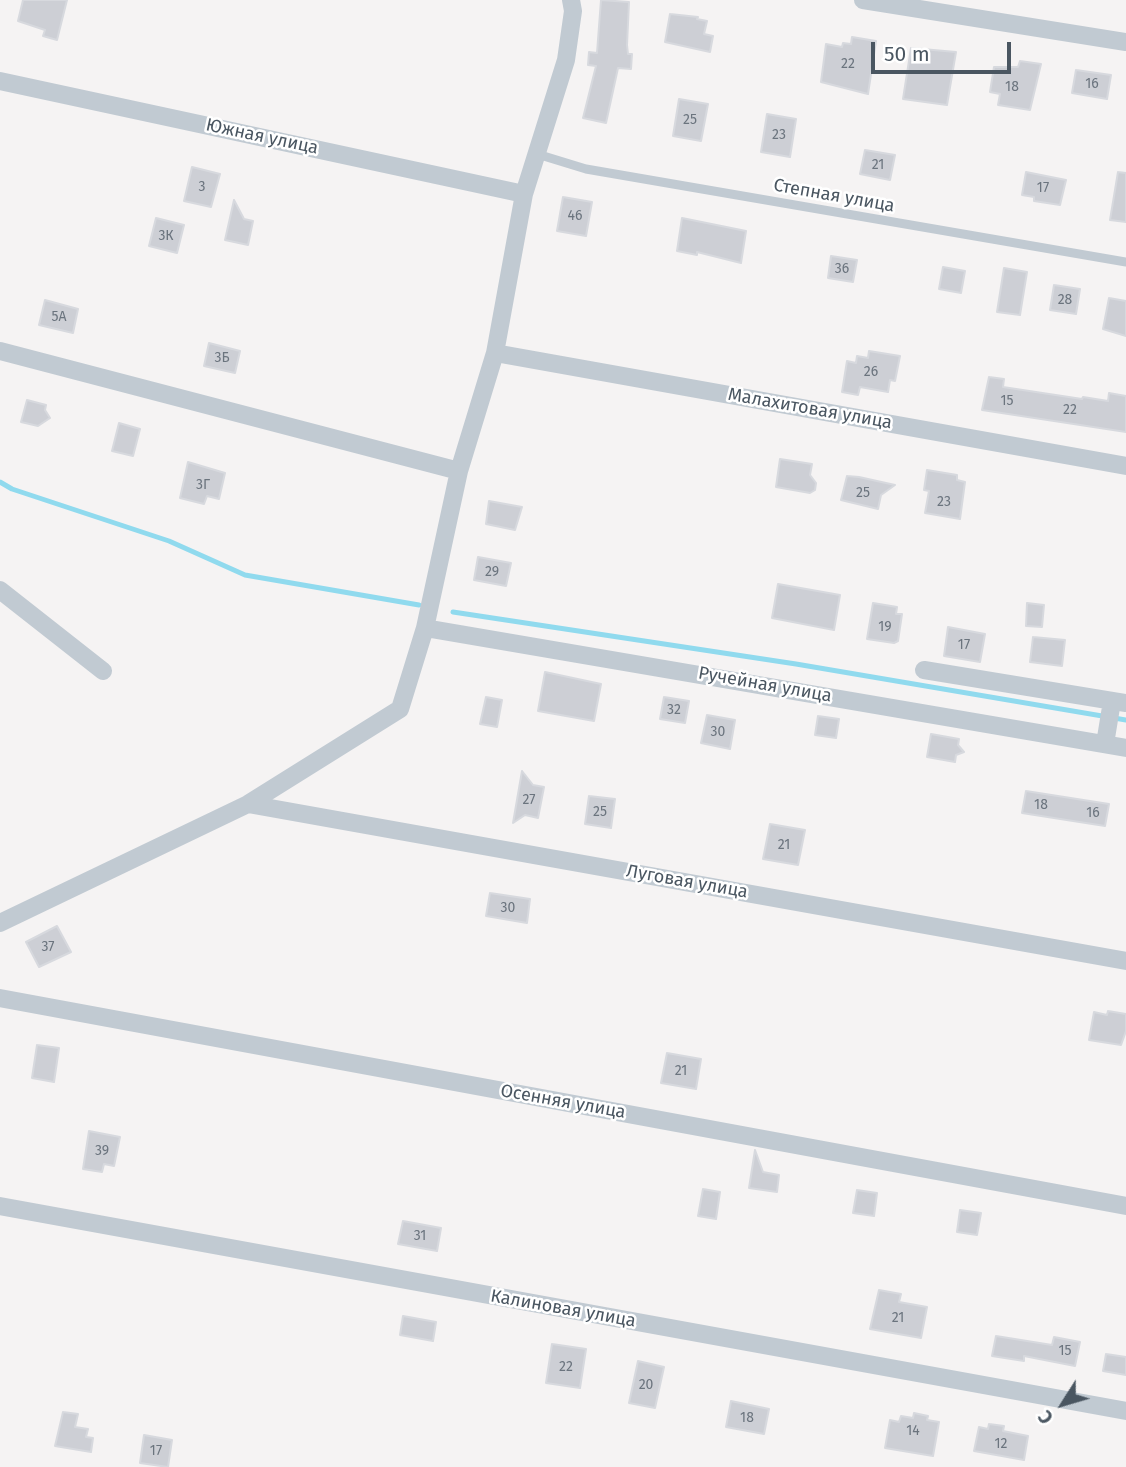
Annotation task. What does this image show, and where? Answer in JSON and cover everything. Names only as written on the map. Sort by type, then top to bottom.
[{"type":"street","points":[[0,923],[248,804],[400,709],[425,628],[459,471],[495,353],[524,194],[566,60],[573,11],[571,0]]},
{"type":"street","points":[[863,0],[1126,42]]},
{"type":"street","name":"Южная улица","points":[[0,80],[524,194]]},
{"type":"street","points":[[0,351],[459,471]]},
{"type":"street","name":"Малахитовая улица","points":[[495,353],[1126,466]]},
{"type":"street","points":[[0,590],[103,671]]},
{"type":"street","name":"Ручейная улица","points":[[425,628],[1126,748]]},
{"type":"street","points":[[924,670],[1119,702],[1105,744]]},
{"type":"street","name":"Луговая улица","points":[[248,804],[1126,961]]},
{"type":"street","name":"Осенняя улица","points":[[0,999],[1126,1206]]},
{"type":"street","name":"Калиновая улица","points":[[0,1206],[1126,1411]]},
{"type":"lane","name":"Степная улица","points":[[537,154],[586,169],[1126,262]]},
{"type":"building","points":[[23,0],[67,0],[57,40],[43,36],[45,30],[18,21]]},
{"type":"building","points":[[601,0],[629,2],[627,45],[628,54],[632,54],[631,69],[618,68],[606,123],[583,118],[596,66],[588,65],[589,52],[597,53]]},
{"type":"building","points":[[670,14],[698,17],[697,19],[707,21],[704,34],[713,36],[710,52],[665,42]]},
{"type":"building","points":[[852,37],[876,41],[868,94],[821,82],[826,44],[842,47],[843,43],[851,44]]},
{"type":"building","points":[[911,48],[956,52],[947,105],[903,99]]},
{"type":"building","points":[[1020,61],[1041,64],[1030,110],[998,105],[1000,94],[990,92],[994,67],[1018,67]]},
{"type":"building","points":[[1076,70],[1111,75],[1107,99],[1072,93]]},
{"type":"building","points":[[679,99],[708,104],[701,141],[673,136]]},
{"type":"building","points":[[767,114],[796,119],[790,157],[761,152]]},
{"type":"building","points":[[865,150],[895,155],[890,180],[860,174]]},
{"type":"building","points":[[192,167],[220,174],[211,207],[184,201]]},
{"type":"building","points":[[1026,172],[1066,180],[1060,205],[1034,201],[1034,197],[1022,195]]},
{"type":"building","points":[[1118,172],[1126,173],[1126,222],[1110,220]]},
{"type":"building","points":[[563,197],[592,202],[586,236],[557,231]]},
{"type":"building","points":[[234,200],[244,219],[253,221],[248,245],[225,240]]},
{"type":"building","points":[[156,218],[184,225],[177,253],[149,246]]},
{"type":"building","points":[[682,218],[746,231],[741,263],[697,252],[697,255],[677,251]]},
{"type":"building","points":[[831,256],[857,260],[853,282],[828,278]]},
{"type":"building","points":[[943,267],[965,271],[961,293],[939,289]]},
{"type":"building","points":[[1004,268],[1027,272],[1020,315],[997,312]]},
{"type":"building","points":[[1054,285],[1080,289],[1076,314],[1050,310]]},
{"type":"building","points":[[1109,298],[1126,301],[1126,336],[1103,329]]},
{"type":"building","points":[[45,300],[78,309],[73,333],[39,325]]},
{"type":"building","points":[[209,343],[240,351],[235,373],[204,366]]},
{"type":"building","points":[[869,351],[900,356],[895,381],[890,380],[888,392],[860,387],[858,395],[842,392],[847,361],[856,363],[857,356],[868,358]]},
{"type":"building","points":[[989,377],[1004,379],[1003,387],[1082,399],[1108,401],[1109,393],[1126,396],[1126,432],[982,410]]},
{"type":"building","points":[[27,400],[46,405],[45,410],[50,418],[38,426],[21,422]]},
{"type":"building","points":[[119,423],[140,429],[133,456],[112,451]]},
{"type":"building","points":[[780,459],[812,464],[810,475],[816,483],[815,490],[810,493],[776,487]]},
{"type":"building","points":[[188,462],[225,473],[219,499],[207,496],[204,504],[180,498]]},
{"type":"building","points":[[927,470],[957,475],[957,480],[965,482],[960,519],[925,513],[929,491],[924,490]]},
{"type":"building","points":[[847,476],[895,485],[881,495],[878,509],[841,500]]},
{"type":"building","points":[[489,501],[522,507],[515,530],[486,524]]},
{"type":"building","points":[[478,557],[511,563],[506,586],[474,580]]},
{"type":"building","points":[[778,584],[840,595],[834,630],[772,618]]},
{"type":"building","points":[[873,603],[897,607],[896,614],[902,614],[898,641],[894,643],[867,639]]},
{"type":"building","points":[[1027,603],[1044,605],[1042,627],[1026,626]]},
{"type":"building","points":[[948,627],[985,634],[980,662],[944,656]]},
{"type":"building","points":[[1033,637],[1065,640],[1062,666],[1030,662]]},
{"type":"building","points":[[545,672],[601,684],[594,721],[538,711]]},
{"type":"building","points":[[486,697],[502,700],[497,727],[480,724]]},
{"type":"building","points":[[664,697],[689,701],[685,723],[660,719]]},
{"type":"building","points":[[707,715],[735,720],[730,749],[701,743]]},
{"type":"building","points":[[818,716],[839,719],[836,738],[815,735]]},
{"type":"building","points":[[931,734],[959,739],[958,745],[964,752],[956,755],[955,762],[927,757]]},
{"type":"building","points":[[522,771],[533,785],[544,787],[538,818],[525,815],[513,823]]},
{"type":"building","points":[[1026,791],[1109,804],[1105,826],[1022,813]]},
{"type":"building","points":[[589,796],[615,799],[611,828],[585,824]]},
{"type":"building","points":[[770,824],[805,830],[798,865],[763,859]]},
{"type":"building","points":[[490,893],[530,899],[527,923],[486,916]]},
{"type":"building","points":[[57,926],[71,952],[39,967],[26,942]]},
{"type":"building","points":[[1108,1011],[1126,1014],[1126,1031],[1121,1045],[1089,1040],[1094,1012],[1107,1015]]},
{"type":"building","points":[[37,1045],[59,1048],[54,1082],[32,1078]]},
{"type":"building","points":[[667,1053],[701,1059],[696,1089],[661,1083]]},
{"type":"building","points":[[89,1131],[120,1137],[114,1166],[104,1164],[102,1172],[83,1169]]},
{"type":"building","points":[[755,1150],[763,1172],[779,1175],[777,1192],[749,1188]]},
{"type":"building","points":[[703,1189],[720,1192],[716,1219],[698,1216]]},
{"type":"building","points":[[857,1190],[877,1193],[874,1216],[853,1213]]},
{"type":"building","points":[[960,1210],[981,1213],[977,1235],[957,1232]]},
{"type":"building","points":[[403,1221],[441,1228],[437,1251],[398,1244]]},
{"type":"building","points":[[879,1290],[901,1294],[899,1302],[927,1307],[921,1338],[870,1329]]},
{"type":"building","points":[[403,1316],[436,1322],[433,1341],[400,1335]]},
{"type":"building","points":[[996,1336],[1052,1345],[1054,1337],[1080,1342],[1075,1366],[1024,1356],[1024,1361],[992,1356]]},
{"type":"building","points":[[552,1344],[586,1349],[580,1388],[546,1383]]},
{"type":"building","points":[[1106,1354],[1126,1357],[1126,1375],[1103,1371]]},
{"type":"building","points":[[638,1361],[664,1367],[655,1408],[629,1403]]},
{"type":"building","points":[[731,1401],[769,1409],[764,1434],[726,1427]]},
{"type":"building","points":[[63,1412],[78,1414],[75,1427],[88,1429],[86,1437],[93,1438],[91,1452],[55,1446]]},
{"type":"building","points":[[914,1413],[928,1416],[927,1420],[939,1422],[933,1456],[885,1448],[890,1420],[899,1422],[901,1416],[913,1418]]},
{"type":"building","points":[[989,1424],[1004,1426],[1003,1431],[1028,1436],[1024,1460],[974,1451],[979,1427],[988,1429]]},
{"type":"building","points":[[144,1435],[172,1440],[168,1467],[140,1463]]},
{"type":"waterway","points":[[0,482],[12,489],[169,541],[245,575],[419,605]]},
{"type":"waterway","points":[[453,612],[796,664],[1126,720]]}]
